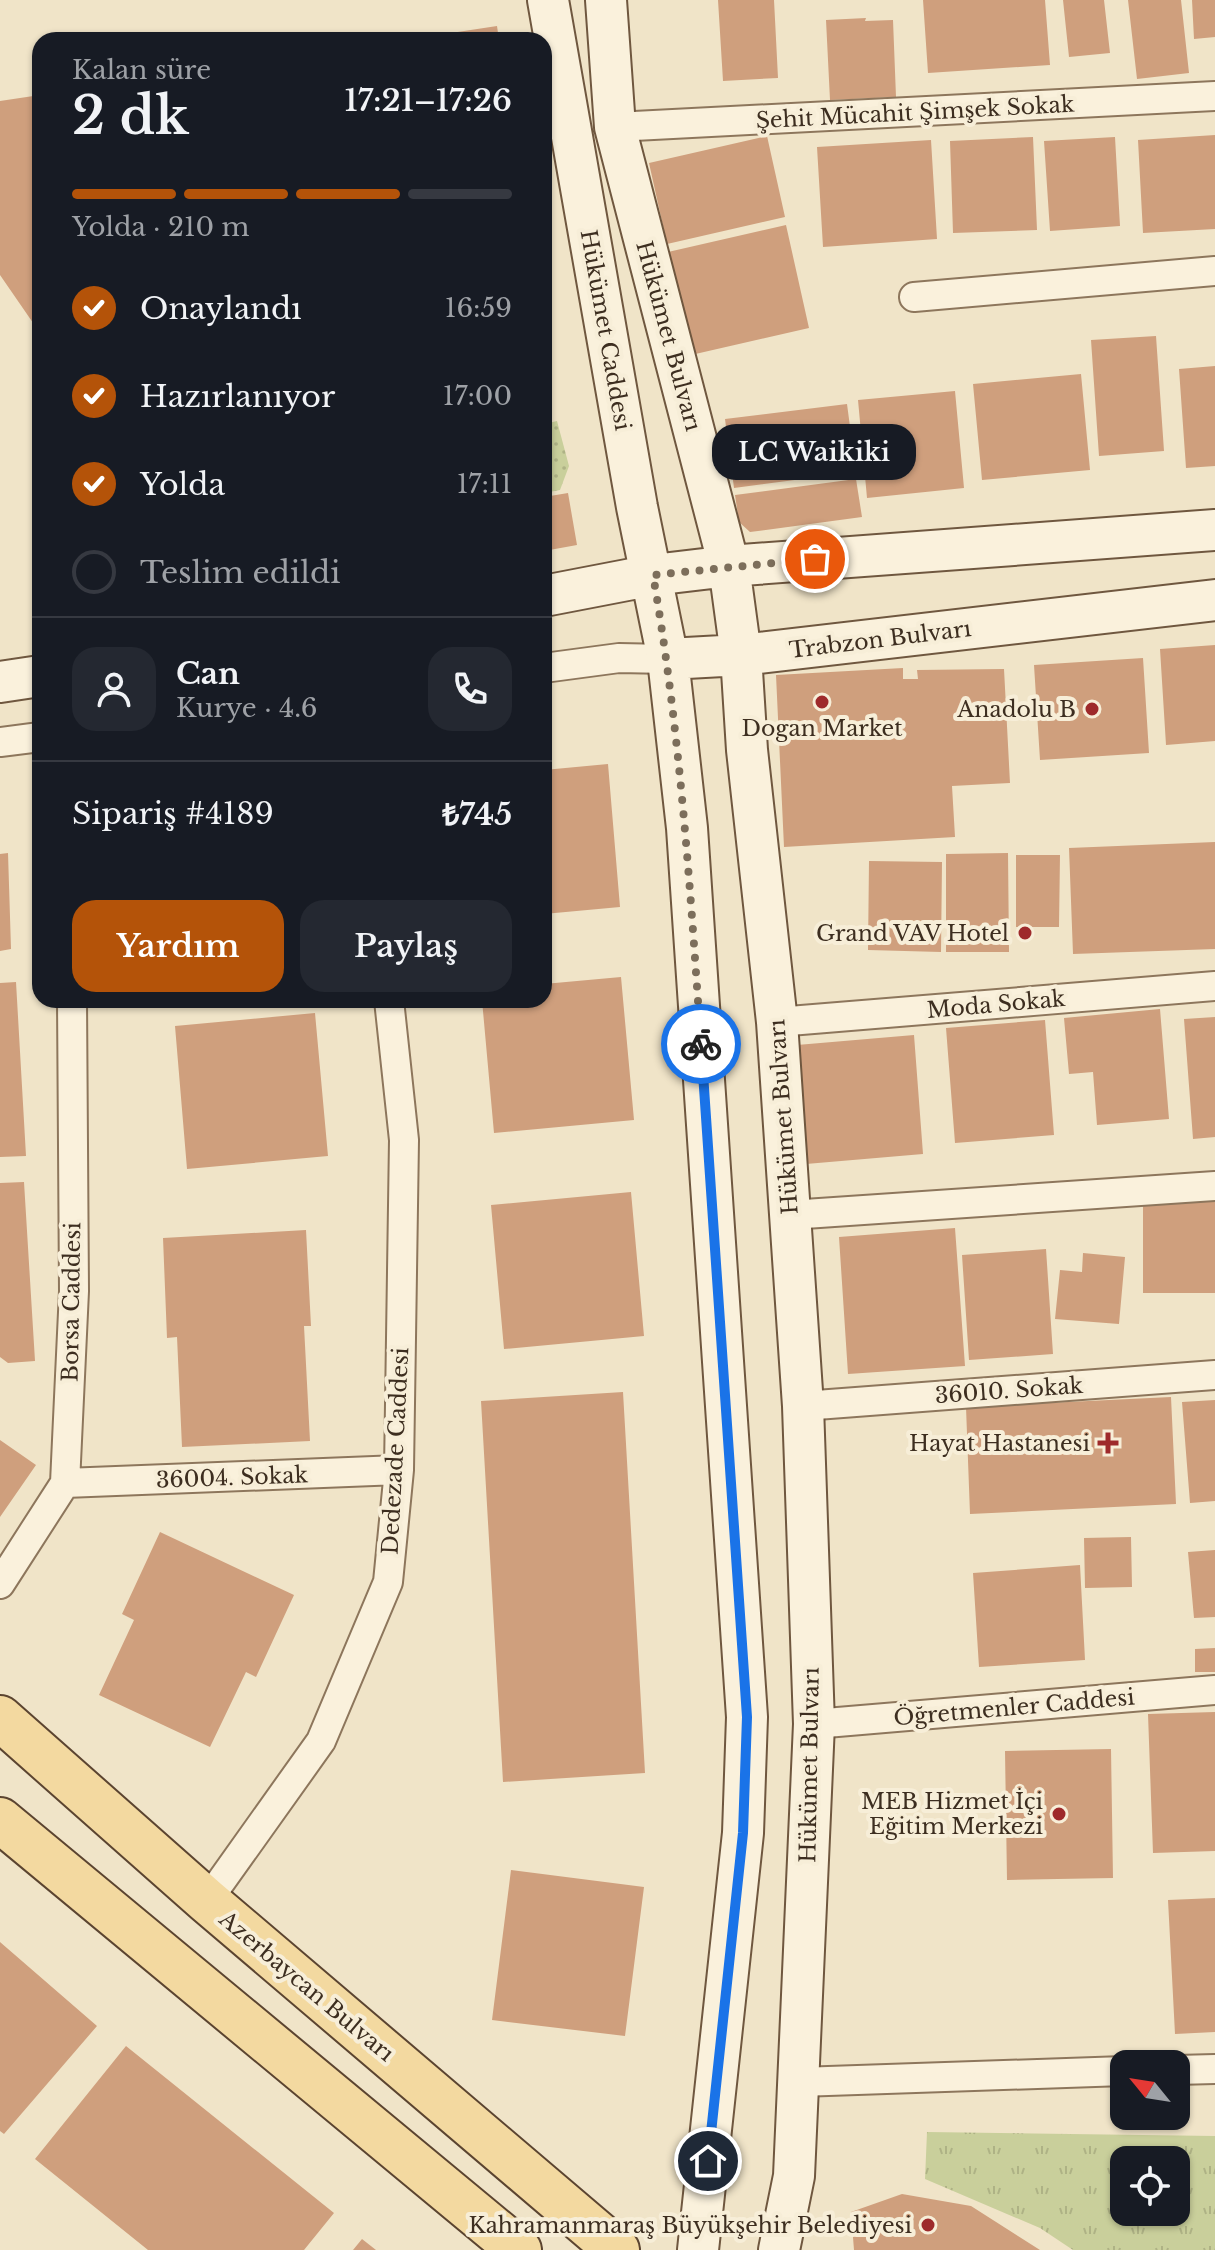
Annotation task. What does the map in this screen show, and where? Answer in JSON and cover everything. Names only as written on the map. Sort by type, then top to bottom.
[{"type":"main road","name":"Hükümet Caddesi","points":[[548,0],[637,507],[668,659]]},
{"type":"main road","name":"Hükümet Bulvarı","points":[[606,0],[615,127],[729,566],[741,655],[747,750],[777,1022],[803,1406],[814,1724],[794,2176],[779,2250]]},
{"type":"main road","points":[[552,594],[653,575],[729,566],[1215,530]]},
{"type":"main road","name":"Trabzon Bulvarı","points":[[668,659],[741,655],[1215,600]]},
{"type":"main road","points":[[668,659],[687,828],[747,1717],[743,1833],[698,2250]]},
{"type":"main road","points":[[0,682],[32,677]]},
{"type":"main road","name":"Azerbaycan Bulvarı","points":[[0,1718],[207,1901],[617,2250]]},
{"type":"main road","points":[[0,1820],[519,2250]]},
{"type":"street","name":"Şehit Mücahit Şimşek Sokak","points":[[615,127],[1215,96]]},
{"type":"street","points":[[914,297],[1215,271]]},
{"type":"street","name":"Trabzon Bulvarı","points":[[552,667],[619,658],[668,659]]},
{"type":"street","points":[[0,742],[32,738]]},
{"type":"street","name":"Moda Sokak","points":[[777,1022],[1215,986]]},
{"type":"street","name":"Borsa Caddesi","points":[[65,1483],[74,1291],[72,1008]]},
{"type":"street","name":"Dedezade Caddesi","points":[[207,1901],[321,1741],[388,1582],[399,1470],[404,1140],[390,1008]]},
{"type":"street","points":[[790,1215],[1215,1186]]},
{"type":"street","name":"36010. Sokak","points":[[803,1406],[1215,1375]]},
{"type":"street","name":"36004. Sokak","points":[[65,1483],[399,1470]]},
{"type":"street","points":[[0,1584],[65,1483]]},
{"type":"street","name":"Öğretmenler Caddesi","points":[[814,1724],[1215,1690]]},
{"type":"street","points":[[1190,2070],[1215,2069]]},
{"type":"street","points":[[799,2082],[1110,2071]]},
{"type":"green space","points":[[557,421],[569,466],[560,490],[552,492],[552,422]]},
{"type":"green space","points":[[927,2132],[1215,2136],[1215,2250],[1073,2250],[1040,2228],[925,2179]]},
{"type":"building","points":[[718,0],[774,0],[778,78],[723,81]]},
{"type":"building","points":[[923,0],[1045,0],[1050,65],[928,73]]},
{"type":"building","points":[[1063,0],[1104,0],[1110,53],[1069,57]]},
{"type":"building","points":[[1128,0],[1181,0],[1189,73],[1137,79]]},
{"type":"building","points":[[1192,0],[1215,0],[1215,37],[1194,39]]},
{"type":"building","points":[[866,18],[865,21],[893,20],[896,97],[830,100],[826,20]]},
{"type":"building","points":[[497,26],[498,32],[458,32]]},
{"type":"building","points":[[32,96],[32,321],[0,275],[0,101]]},
{"type":"building","points":[[1215,135],[1215,229],[1143,233],[1138,140]]},
{"type":"building","points":[[767,136],[785,217],[667,244],[649,163]]},
{"type":"building","points":[[1033,137],[1037,230],[953,233],[950,141]]},
{"type":"building","points":[[1115,137],[1120,226],[1050,231],[1044,141]]},
{"type":"building","points":[[931,140],[937,239],[823,247],[817,147]]},
{"type":"building","points":[[786,225],[809,328],[691,355],[668,252]]},
{"type":"building","points":[[1156,336],[1164,451],[1099,456],[1091,340]]},
{"type":"building","points":[[1215,366],[1215,466],[1186,468],[1179,369]]},
{"type":"building","points":[[1081,374],[1090,470],[982,480],[973,384]]},
{"type":"building","points":[[955,391],[964,488],[867,498],[858,400]]},
{"type":"building","points":[[847,404],[856,472],[734,488],[725,419]]},
{"type":"building","points":[[856,479],[862,517],[750,532],[739,522],[735,495]]},
{"type":"building","points":[[568,493],[577,545],[552,550],[552,496]]},
{"type":"building","points":[[1215,645],[1215,741],[1166,745],[1160,649]]},
{"type":"building","name":"Anadolu B","points":[[1143,658],[1149,753],[1040,760],[1034,665]]},
{"type":"building","points":[[903,668],[903,679],[918,679],[917,670],[1004,669],[1010,783],[952,786],[955,837],[784,847],[776,675]]},
{"type":"building","points":[[608,764],[620,907],[552,913],[552,769]]},
{"type":"building","points":[[1215,842],[1215,949],[1073,954],[1069,848]]},
{"type":"building","points":[[8,853],[11,949],[0,951],[0,854]]},
{"type":"building","points":[[1008,853],[1009,952],[946,952],[946,854]]},
{"type":"building","points":[[1016,855],[1060,855],[1059,927],[1016,927]]},
{"type":"building","points":[[869,861],[942,862],[941,952],[868,950]]},
{"type":"building","points":[[621,977],[634,1120],[494,1133],[483,1008],[552,1008],[552,983]]},
{"type":"building","points":[[16,982],[26,1156],[0,1157],[0,983]]},
{"type":"building","points":[[1160,1009],[1169,1119],[1097,1125],[1093,1072],[1069,1074],[1064,1018]]},
{"type":"building","points":[[315,1013],[328,1156],[187,1169],[175,1026]]},
{"type":"building","points":[[1215,1017],[1215,1137],[1193,1139],[1184,1019]]},
{"type":"building","points":[[1045,1020],[1054,1135],[955,1143],[946,1028]]},
{"type":"building","points":[[914,1035],[923,1154],[806,1164],[797,1045]]},
{"type":"building","points":[[24,1182],[35,1361],[8,1363],[0,1357],[0,1183]]},
{"type":"building","points":[[631,1192],[644,1336],[504,1349],[491,1205]]},
{"type":"building","points":[[1143,1200],[1215,1200],[1215,1293],[1143,1293]]},
{"type":"building","points":[[955,1228],[965,1366],[848,1374],[839,1237]]},
{"type":"building","points":[[306,1230],[311,1326],[304,1326],[310,1441],[182,1447],[177,1337],[167,1338],[163,1238]]},
{"type":"building","points":[[1046,1249],[1053,1354],[969,1360],[962,1255]]},
{"type":"building","points":[[1083,1253],[1125,1257],[1119,1324],[1055,1319],[1060,1270],[1082,1272]]},
{"type":"building","points":[[623,1392],[645,1773],[503,1782],[481,1401]]},
{"type":"building","points":[[1171,1397],[1176,1504],[970,1514],[966,1407]]},
{"type":"building","points":[[1215,1400],[1215,1501],[1190,1503],[1182,1402]]},
{"type":"building","points":[[0,1440],[36,1465],[0,1517]]},
{"type":"building","points":[[160,1532],[294,1595],[256,1677],[246,1672],[210,1747],[99,1695],[134,1620],[122,1614]]},
{"type":"building","points":[[1131,1537],[1132,1587],[1085,1588],[1084,1538]]},
{"type":"building","points":[[1215,1550],[1215,1617],[1194,1618],[1188,1552]]},
{"type":"building","points":[[1080,1565],[1085,1660],[979,1667],[973,1573]]},
{"type":"building","points":[[1215,1648],[1215,1672],[1195,1672],[1195,1649]]},
{"type":"building","points":[[1215,1712],[1215,1851],[1153,1853],[1148,1714]]},
{"type":"building","name":"MEB Hizmet İçi Eğitim Merkezi","points":[[1111,1749],[1113,1878],[1007,1880],[1005,1751]]},
{"type":"building","points":[[511,1870],[644,1887],[625,2036],[492,2020]]},
{"type":"building","points":[[1215,1898],[1215,2032],[1175,2034],[1168,1900]]},
{"type":"building","points":[[0,1942],[97,2026],[4,2134],[0,2131]]},
{"type":"building","points":[[126,2046],[334,2213],[304,2250],[148,2250],[35,2159]]},
{"type":"building","name":"Kahramanmaraş Büyükşehir Belediyesi","points":[[902,2194],[971,2206],[1040,2250],[854,2250],[851,2212]]},
{"type":"building","points":[[362,2239],[376,2250],[353,2250]]},
{"type":"way so far","points":[[701,1044],[687,828],[668,659],[653,575],[815,559]]},
{"type":"place","name":"LC Waikiki","points":[[815,559]]},
{"type":"place","name":"Dogan Market","points":[[822,702]]},
{"type":"place","name":"Anadolu B","points":[[1092,709]]},
{"type":"place","name":"Grand VAV Hotel","points":[[1025,933]]},
{"type":"place","name":"Hayat Hastanesi","points":[[1108,1443]]},
{"type":"place","name":"MEB Hizmet İçi Eğitim Merkezi","points":[[1059,1814]]},
{"type":"place","name":"Kahramanmaraş Büyükşehir Belediyesi","points":[[928,2225]]},
{"type":"route","points":[[701,1044],[747,1717],[743,1833],[708,2161]]}]
